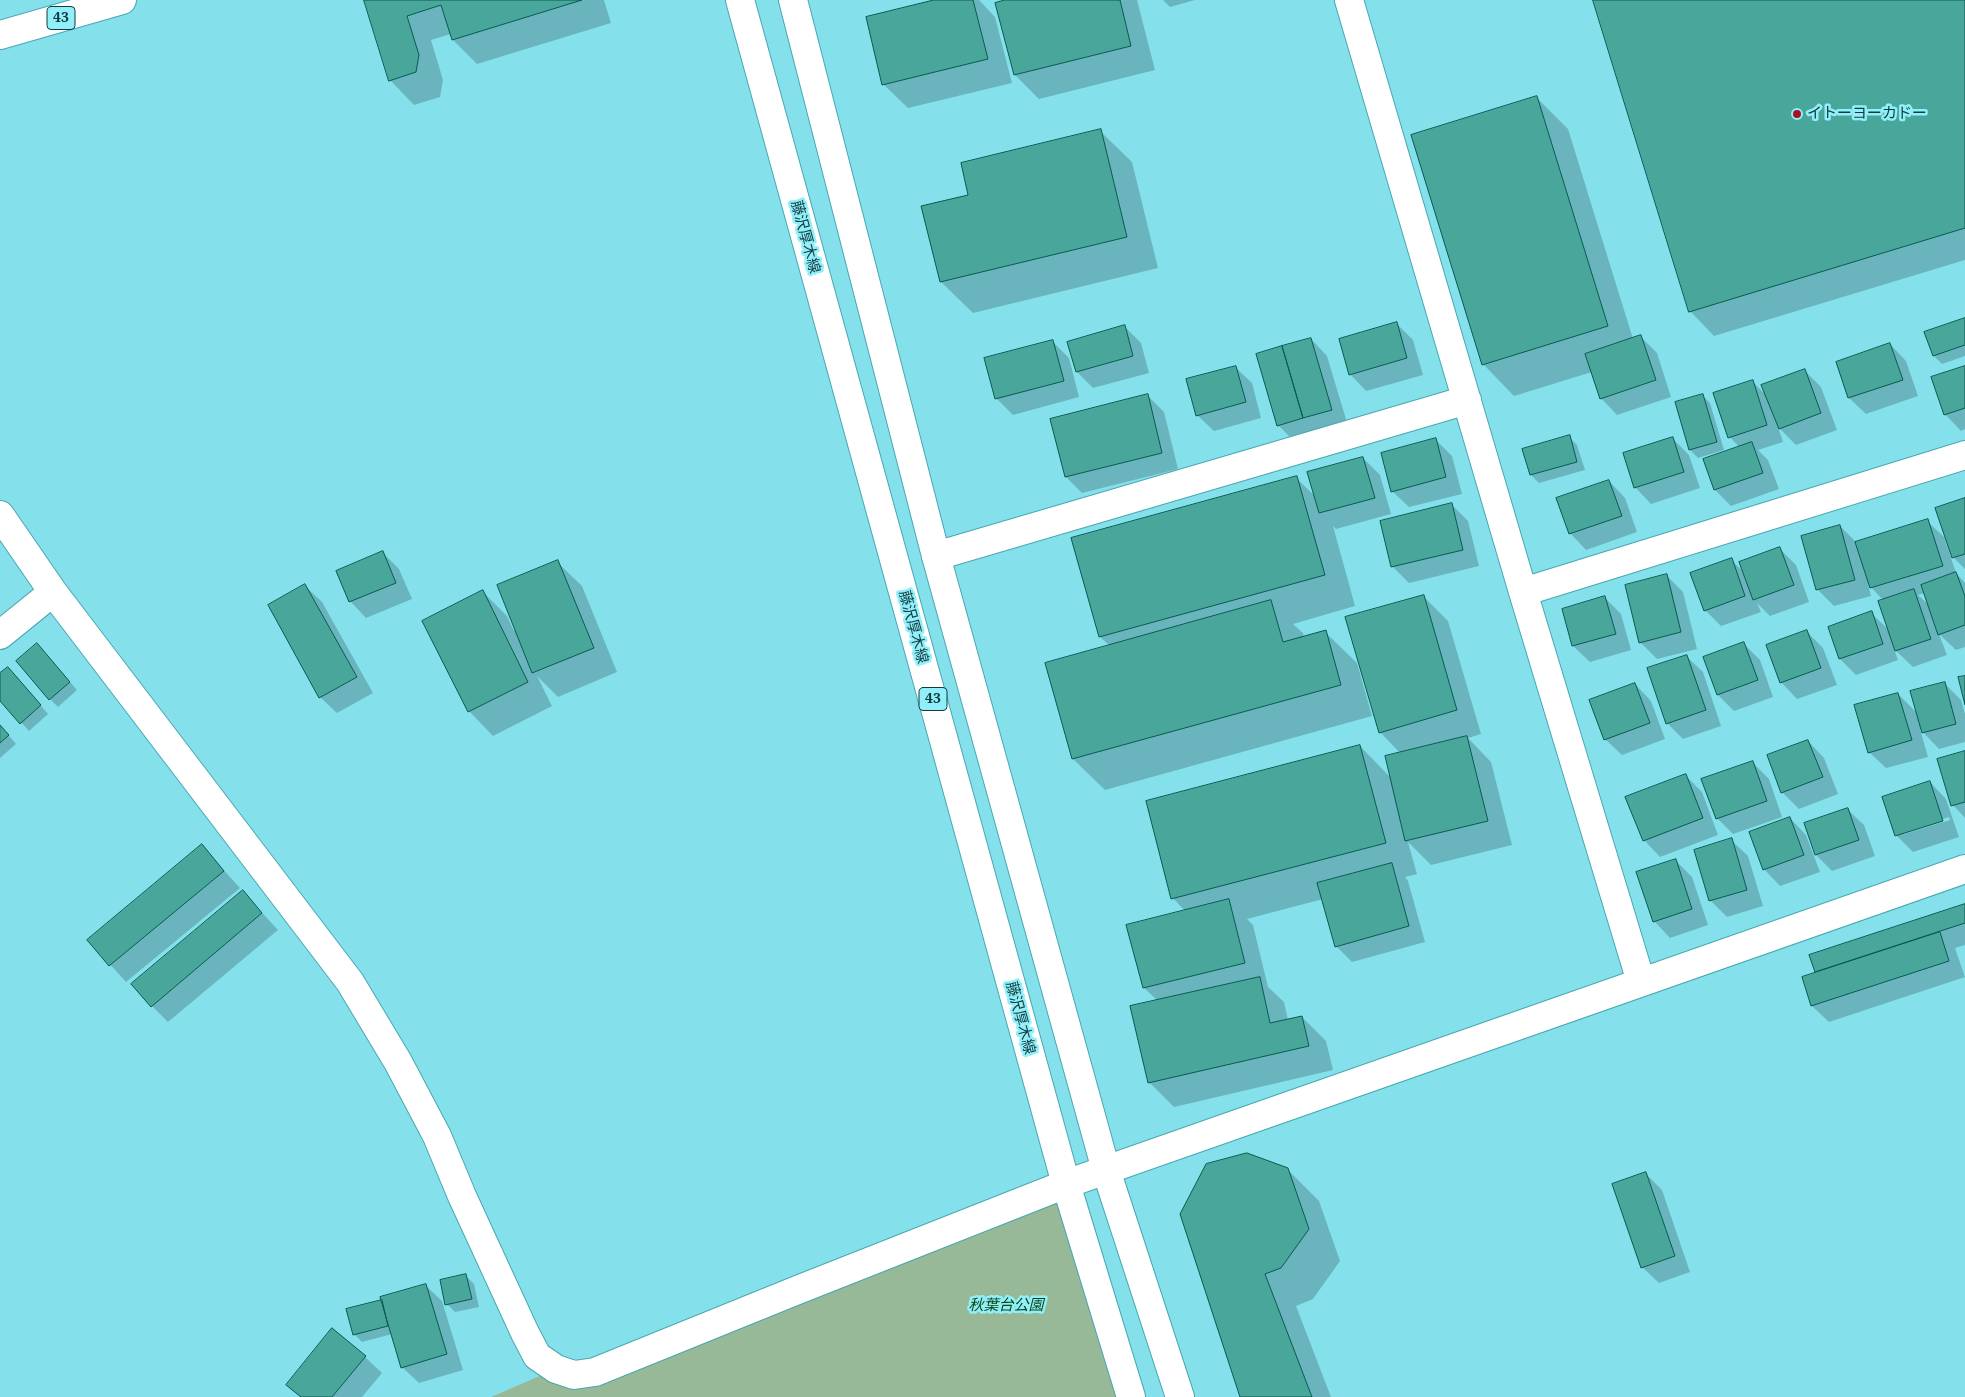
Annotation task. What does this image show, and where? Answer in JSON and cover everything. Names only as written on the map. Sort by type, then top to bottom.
[{"type":"street","name":"43","points":[[0,35],[122,0]]},
{"type":"street","name":"藤沢厚木線","points":[[740,0],[1066,1184],[1131,1397]]},
{"type":"street","points":[[793,0],[936,556],[1106,1170],[1180,1397]]},
{"type":"street","points":[[1349,0],[1523,592],[1641,982]]},
{"type":"street","points":[[936,556],[1467,400]]},
{"type":"street","points":[[1523,592],[1965,455]]},
{"type":"street","points":[[0,515],[53,592],[350,982],[398,1062],[437,1136],[462,1196],[525,1333],[538,1356],[556,1369],[574,1375],[595,1372],[800,1288],[1066,1184],[1965,869]]},
{"type":"street","points":[[0,635],[53,592]]},
{"type":"green space","name":"秋葉台公園","points":[[1066,1184],[1131,1397],[491,1397],[556,1369],[574,1375]]},
{"type":"building","points":[[364,0],[582,0],[452,40],[441,5],[407,16],[419,55],[416,72],[389,81]]},
{"type":"building","points":[[934,0],[973,0],[988,59],[882,85],[866,17]]},
{"type":"building","points":[[1005,0],[1120,0],[1131,46],[1014,75],[995,3]]},
{"type":"building","name":"イトーヨーカドー","points":[[1593,0],[1965,0],[1965,228],[1689,312]]},
{"type":"building","points":[[1537,96],[1608,326],[1482,365],[1411,135]]},
{"type":"building","points":[[1101,129],[1127,237],[940,282],[921,206],[968,195],[961,163]]},
{"type":"building","points":[[1965,318],[1965,345],[1933,356],[1924,332]]},
{"type":"building","points":[[1397,322],[1407,358],[1349,375],[1339,339]]},
{"type":"building","points":[[1125,325],[1133,356],[1076,372],[1067,342]]},
{"type":"building","points":[[1641,335],[1656,380],[1600,399],[1585,354]]},
{"type":"building","points":[[1311,338],[1332,410],[1303,418],[1282,346]]},
{"type":"building","points":[[1053,340],[1064,381],[995,399],[984,358]]},
{"type":"building","points":[[1890,343],[1903,380],[1848,398],[1836,362]]},
{"type":"building","points":[[1282,346],[1303,418],[1277,426],[1256,354]]},
{"type":"building","points":[[1236,366],[1246,402],[1196,416],[1186,379]]},
{"type":"building","points":[[1965,366],[1965,408],[1944,415],[1931,377]]},
{"type":"building","points":[[1805,369],[1821,413],[1779,429],[1761,385]]},
{"type":"building","points":[[1753,380],[1767,425],[1728,438],[1713,393]]},
{"type":"building","points":[[1148,394],[1162,453],[1065,477],[1050,419]]},
{"type":"building","points":[[1703,394],[1717,442],[1689,450],[1675,402]]},
{"type":"building","points":[[1570,435],[1577,462],[1530,475],[1522,449]]},
{"type":"building","points":[[1673,437],[1684,472],[1634,488],[1623,453]]},
{"type":"building","points":[[1436,438],[1446,477],[1391,492],[1381,453]]},
{"type":"building","points":[[1752,442],[1763,473],[1714,490],[1703,459]]},
{"type":"building","points":[[1363,457],[1375,498],[1319,513],[1307,472]]},
{"type":"building","points":[[1297,476],[1325,575],[1099,637],[1071,538]]},
{"type":"building","points":[[1609,480],[1622,516],[1569,534],[1556,498]]},
{"type":"building","points":[[1965,498],[1965,554],[1952,558],[1935,508]]},
{"type":"building","points":[[1452,503],[1463,550],[1391,567],[1380,521]]},
{"type":"building","points":[[1928,519],[1943,566],[1870,588],[1855,542]]},
{"type":"building","points":[[1840,525],[1855,580],[1816,590],[1801,536]]},
{"type":"building","points":[[1780,547],[1794,585],[1753,600],[1739,562]]},
{"type":"building","points":[[383,551],[396,583],[349,602],[336,571]]},
{"type":"building","points":[[1732,558],[1745,596],[1704,611],[1690,573]]},
{"type":"building","points":[[558,560],[594,648],[532,673],[497,585]]},
{"type":"building","points":[[1956,572],[1965,596],[1965,625],[1938,635],[1921,585]]},
{"type":"building","points":[[1667,574],[1681,632],[1639,643],[1625,585]]},
{"type":"building","points":[[305,584],[357,677],[319,698],[268,605]]},
{"type":"building","points":[[1914,589],[1931,639],[1895,651],[1878,601]]},
{"type":"building","points":[[483,590],[528,682],[468,712],[422,621]]},
{"type":"building","points":[[1424,595],[1457,710],[1379,733],[1345,617]]},
{"type":"building","points":[[1605,596],[1616,634],[1572,646],[1562,609]]},
{"type":"building","points":[[1271,600],[1283,642],[1326,630],[1341,685],[1072,759],[1045,663]]},
{"type":"building","points":[[1872,611],[1883,644],[1839,659],[1828,627]]},
{"type":"building","points":[[1807,630],[1821,668],[1780,683],[1766,645]]},
{"type":"building","points":[[1744,642],[1758,680],[1717,695],[1703,657]]},
{"type":"building","points":[[37,643],[70,682],[49,700],[16,661]]},
{"type":"building","points":[[1687,655],[1706,710],[1666,724],[1647,668]]},
{"type":"building","points":[[8,667],[41,705],[20,724],[0,701],[0,673]]},
{"type":"building","points":[[1965,676],[1965,705],[1958,677]]},
{"type":"building","points":[[1945,682],[1956,724],[1922,733],[1910,691]]},
{"type":"building","points":[[1635,683],[1650,723],[1604,740],[1589,700]]},
{"type":"building","points":[[1898,693],[1912,740],[1868,753],[1854,705]]},
{"type":"building","points":[[0,725],[9,735],[0,743]]},
{"type":"building","points":[[1467,736],[1488,821],[1405,841],[1385,756]]},
{"type":"building","points":[[1808,740],[1823,777],[1781,793],[1767,755]]},
{"type":"building","points":[[1360,745],[1386,843],[1171,899],[1146,801]]},
{"type":"building","points":[[1965,751],[1965,802],[1951,806],[1937,759]]},
{"type":"building","points":[[1753,761],[1767,801],[1716,819],[1701,779]]},
{"type":"building","points":[[1686,774],[1703,818],[1643,841],[1625,797]]},
{"type":"building","points":[[1930,781],[1943,821],[1895,836],[1882,797]]},
{"type":"building","points":[[1848,808],[1859,840],[1815,855],[1804,823]]},
{"type":"building","points":[[1790,817],[1804,855],[1763,870],[1749,832]]},
{"type":"building","points":[[1732,838],[1747,890],[1709,901],[1694,850]]},
{"type":"building","points":[[202,844],[224,871],[109,966],[87,940]]},
{"type":"building","points":[[1676,859],[1692,909],[1653,922],[1636,872]]},
{"type":"building","points":[[1392,863],[1409,926],[1335,947],[1317,883]]},
{"type":"building","points":[[243,890],[262,913],[151,1007],[131,984]]},
{"type":"building","points":[[1229,899],[1245,963],[1143,988],[1126,925]]},
{"type":"building","points":[[1965,904],[1965,923],[1815,972],[1809,955]]},
{"type":"building","points":[[1940,932],[1949,961],[1811,1006],[1802,977]]},
{"type":"building","points":[[1260,977],[1270,1023],[1302,1016],[1309,1046],[1148,1083],[1130,1006]]},
{"type":"building","points":[[1247,1153],[1288,1168],[1309,1229],[1281,1268],[1265,1274],[1312,1397],[1240,1397],[1180,1214],[1206,1164]]},
{"type":"building","points":[[1646,1172],[1675,1256],[1641,1268],[1612,1184]]},
{"type":"building","points":[[466,1274],[472,1299],[445,1305],[440,1280]]},
{"type":"building","points":[[426,1284],[447,1354],[401,1368],[380,1297]]},
{"type":"building","points":[[382,1300],[388,1326],[353,1335],[346,1309]]},
{"type":"building","points":[[332,1328],[366,1356],[332,1397],[301,1397],[286,1385]]},
{"type":"place","name":"イトーヨーカドー","points":[[1797,114]]}]
